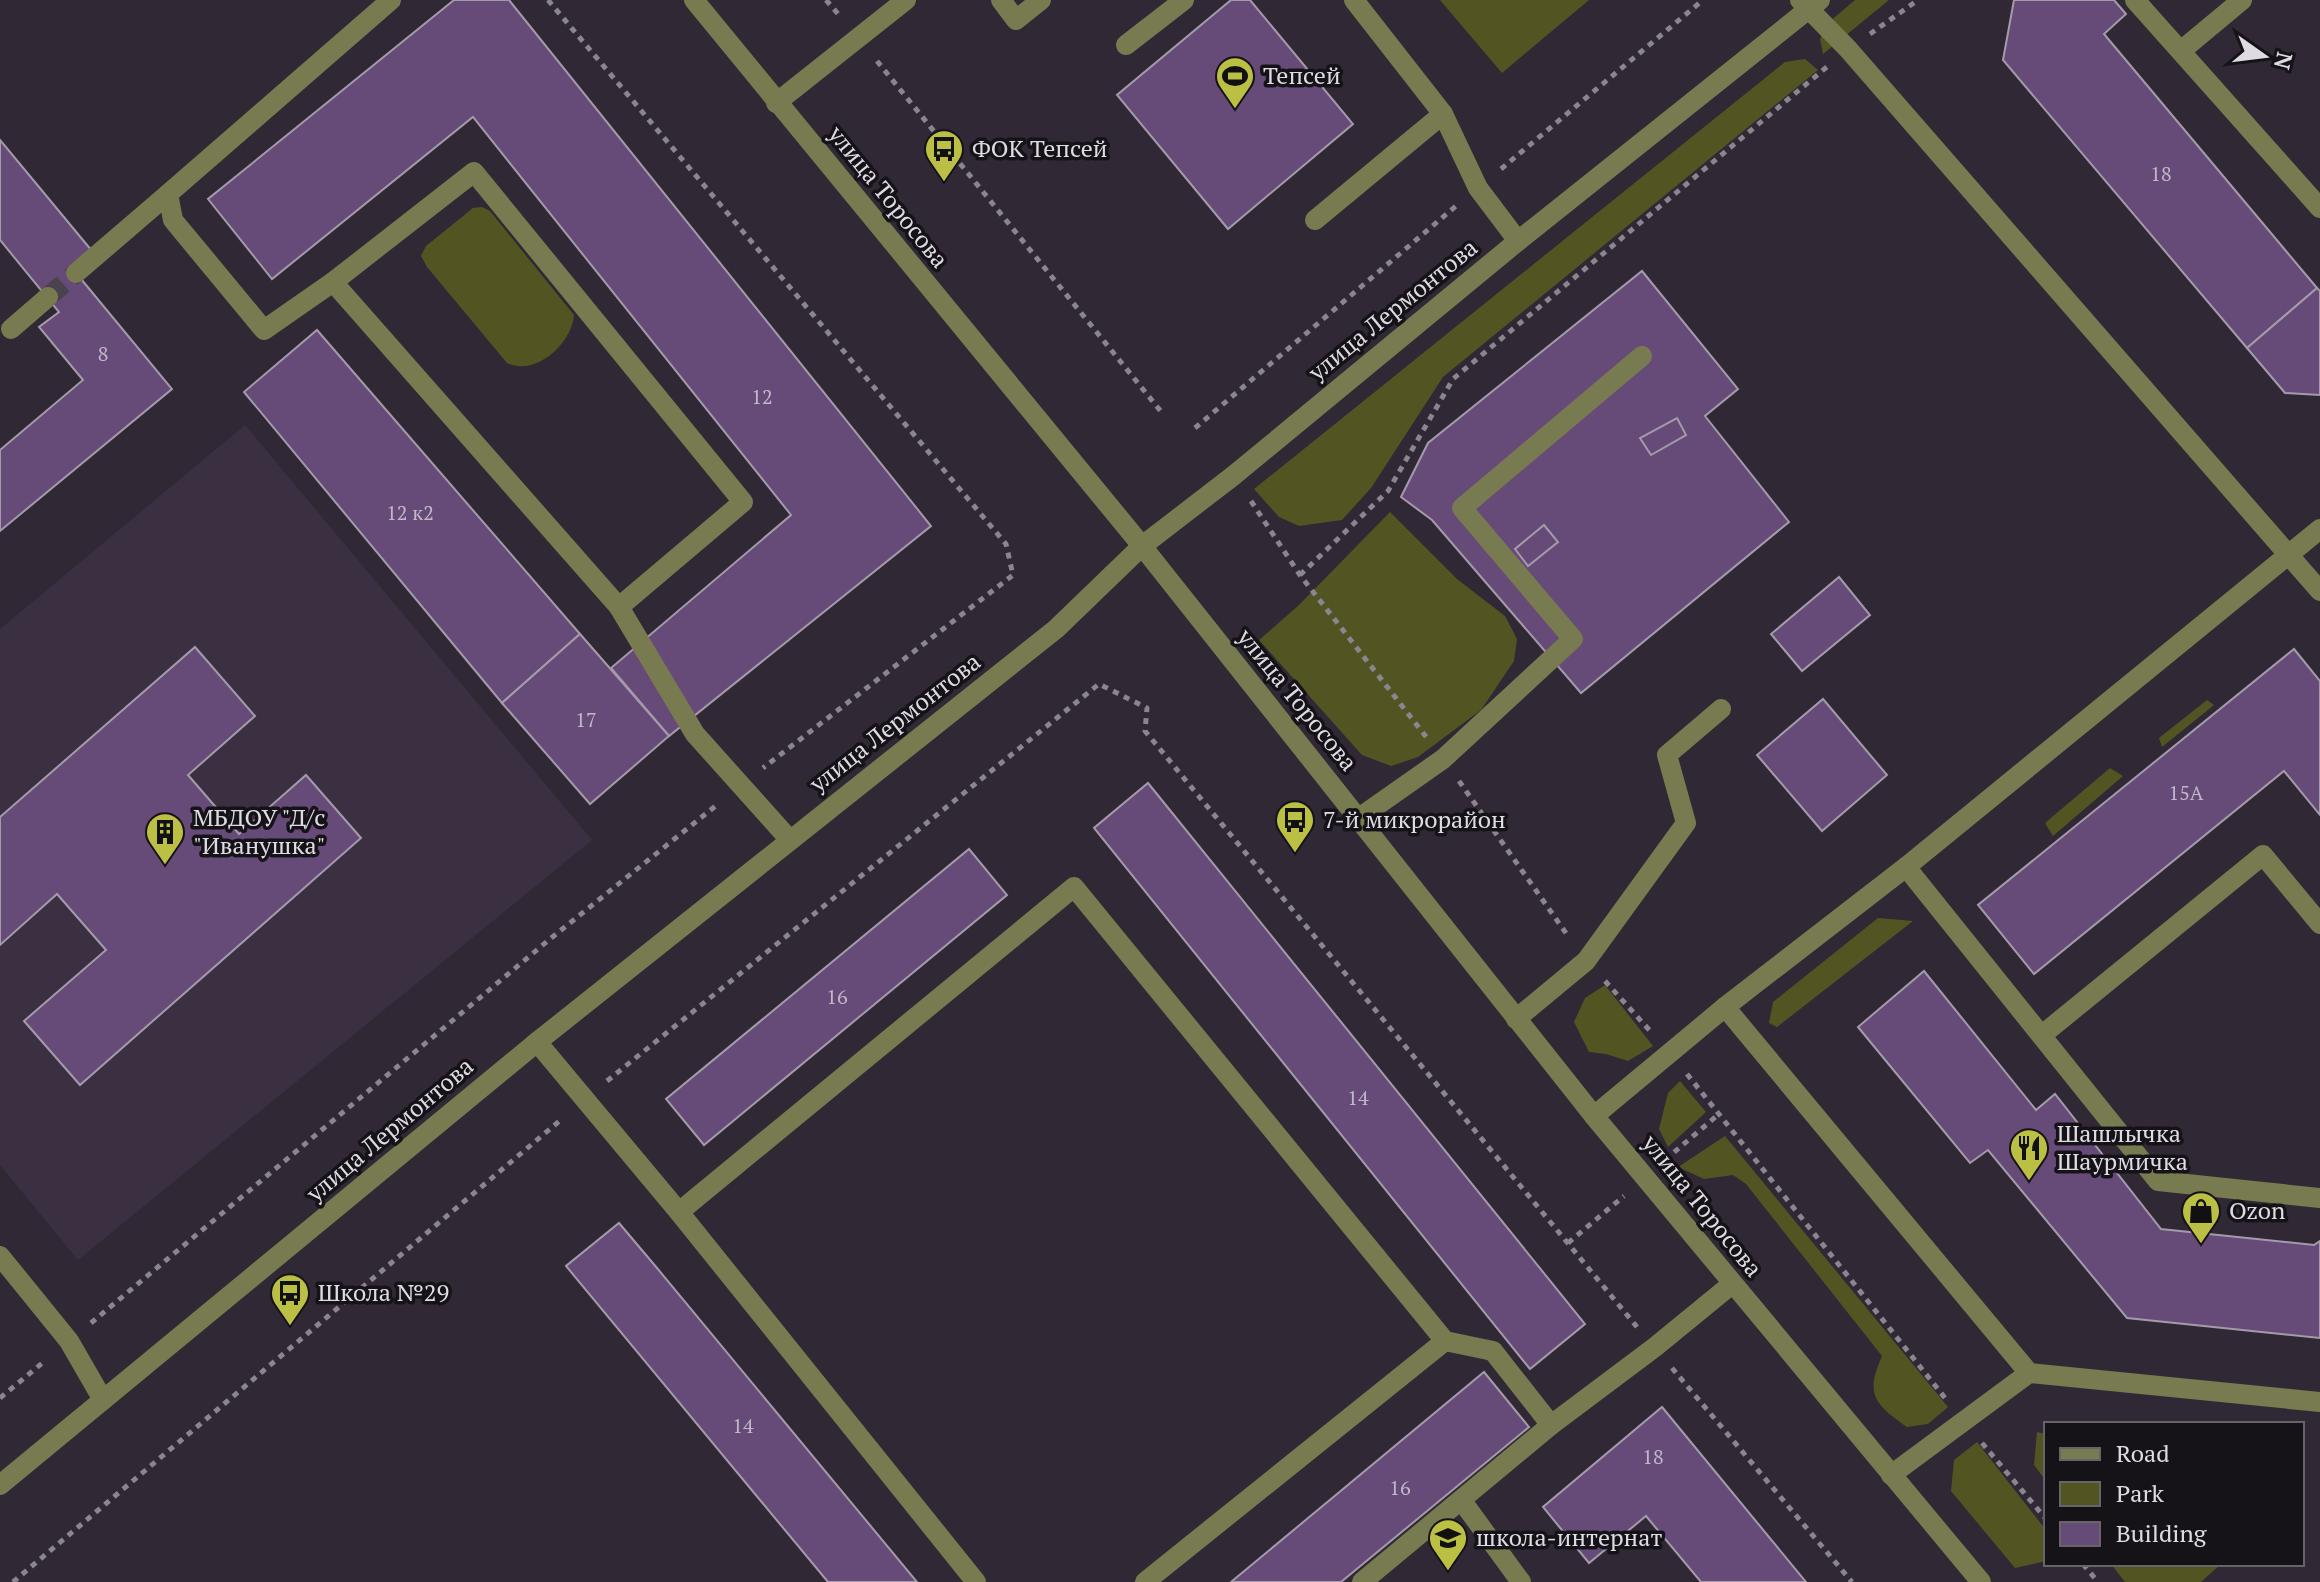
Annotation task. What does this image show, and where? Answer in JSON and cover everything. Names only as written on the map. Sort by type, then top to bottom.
[{"type":"street","points":[[76,273],[391,0]]},
{"type":"street","name":"улица Торосова","points":[[694,0],[1142,546],[1594,1116],[1981,1582]]},
{"type":"street","points":[[776,103],[906,0]]},
{"type":"street","points":[[1001,0],[1016,20],[1041,0]]},
{"type":"street","points":[[1126,45],[1184,0]]},
{"type":"street","points":[[1354,0],[1443,114],[1478,188],[1518,241]]},
{"type":"street","points":[[2135,0],[2320,208]]},
{"type":"street","points":[[2182,50],[2242,0]]},
{"type":"street","points":[[1810,3],[2320,591]]},
{"type":"street","name":"улица Лермонтова","points":[[0,1485],[537,1042],[1056,629],[1142,546],[1233,476],[1810,3]]},
{"type":"street","points":[[1315,220],[1443,114]]},
{"type":"street","points":[[168,194],[173,220],[264,330],[333,282],[474,172],[743,502],[619,607]]},
{"type":"street","points":[[333,282],[619,607],[695,734],[789,839]]},
{"type":"street","points":[[4,328],[48,297]]},
{"type":"street","points":[[1359,818],[1443,759],[1573,639],[1462,508],[1642,356]]},
{"type":"street","points":[[1594,1116],[1725,1007],[1906,867],[2320,529]]},
{"type":"street","points":[[1516,1019],[1586,961],[1686,823],[1667,755],[1721,709]]},
{"type":"street","points":[[2042,1035],[2263,855],[2320,924]]},
{"type":"street","points":[[1906,867],[2158,1181],[2320,1198]]},
{"type":"street","points":[[679,1212],[1074,887],[1445,1341],[1493,1351],[1551,1425]]},
{"type":"street","points":[[1725,1007],[2029,1373]]},
{"type":"street","points":[[537,1042],[679,1212],[976,1582]]},
{"type":"street","points":[[0,1256],[69,1341],[103,1400]]},
{"type":"street","points":[[1362,1582],[1551,1425],[1732,1284]]},
{"type":"street","points":[[1145,1582],[1445,1341]]},
{"type":"street","points":[[1891,1475],[2029,1373],[2320,1402]]},
{"type":"street","points":[[1462,1501],[1521,1582]]},
{"type":"path","points":[[0,1398],[550,939],[741,785],[1013,575],[1006,544],[548,0]]},
{"type":"path","points":[[826,0],[1163,414]]},
{"type":"path","points":[[1195,428],[1703,0]]},
{"type":"path","points":[[1300,575],[1388,491],[1453,379],[1848,49],[1918,0]]},
{"type":"path","points":[[1251,501],[1300,575],[1443,759],[1586,961],[1671,1054],[2044,1517]]},
{"type":"path","points":[[13,1582],[584,1100],[1099,684],[1147,708],[1145,731],[1852,1582]]},
{"type":"path","points":[[2085,1566],[2098,1582]]},
{"type":"shaded area","points":[[245,425],[592,840],[78,1260],[0,1165],[0,629]]},
{"type":"green space","points":[[1440,0],[1589,0],[1502,73]]},
{"type":"green space","points":[[1855,0],[1889,0],[1823,54],[1820,39],[1829,22]]},
{"type":"green space","points":[[1805,59],[1818,70],[1443,377],[1371,488],[1342,520],[1299,526],[1279,517],[1254,489],[1785,62]]},
{"type":"green space","points":[[482,207],[490,211],[574,315],[572,326],[560,346],[551,355],[529,365],[507,363],[421,256],[426,246],[473,208]]},
{"type":"green space","points":[[1390,512],[1457,579],[1505,616],[1517,639],[1514,661],[1481,710],[1418,757],[1391,766],[1362,755],[1259,640],[1299,605]]},
{"type":"green space","points":[[2207,700],[2214,705],[2162,747],[2159,738]]},
{"type":"green space","points":[[2110,768],[2123,776],[2053,836],[2045,823]]},
{"type":"green space","points":[[1878,918],[1913,921],[1777,1027],[1769,1023],[1773,1002]]},
{"type":"green space","points":[[1605,985],[1653,1046],[1628,1061],[1589,1052],[1574,1022],[1585,998]]},
{"type":"green space","points":[[1680,1081],[1706,1112],[1668,1147],[1659,1129],[1668,1093]]},
{"type":"green space","points":[[1725,1136],[1948,1407],[1928,1424],[1907,1427],[1880,1404],[1874,1380],[1882,1356],[1746,1184],[1733,1175],[1704,1179],[1678,1167]]},
{"type":"green space","points":[[2037,1432],[2044,1434],[2044,1478],[2034,1465]]},
{"type":"green space","points":[[1977,1442],[2044,1527],[2044,1561],[2015,1568],[1951,1491],[1954,1460]]},
{"type":"green space","points":[[2113,1566],[2219,1566],[2201,1582],[2125,1582]]},
{"type":"building","points":[[454,0],[509,0],[931,526],[669,736],[611,668],[791,515],[473,117],[272,279],[208,199]]},
{"type":"building","name":"Тепсей","points":[[1231,0],[1250,0],[1353,124],[1228,229],[1117,95]]},
{"type":"building","points":[[2014,0],[2114,0],[2126,14],[2104,34],[2317,288],[2247,348],[2003,60]]},
{"type":"building","points":[[0,140],[92,251],[72,268],[172,389],[0,531],[0,450],[83,380],[39,327],[59,312],[0,240]]},
{"type":"building","points":[[1642,271],[1738,389],[1705,416],[1789,522],[1581,693],[1432,520],[1401,497],[1428,443]]},
{"type":"building","points":[[2317,288],[2320,291],[2320,395],[2285,393],[2247,348]]},
{"type":"building","points":[[317,330],[580,634],[502,703],[244,392]]},
{"type":"building","points":[[1677,418],[1686,435],[1651,455],[1640,438]]},
{"type":"building","points":[[1544,525],[1558,542],[1528,566],[1515,549]]},
{"type":"building","points":[[1839,577],[1870,615],[1802,671],[1771,634]]},
{"type":"building","points":[[580,634],[669,736],[590,804],[502,703]]},
{"type":"building","name":"МБДОУ \"Д/с \"Иванушка\"","points":[[195,647],[255,716],[188,775],[239,834],[306,775],[361,838],[80,1085],[24,1021],[106,950],[57,894],[0,945],[0,817]]},
{"type":"building","points":[[2294,649],[2320,681],[2320,815],[2284,771],[2034,974],[1978,905]]},
{"type":"building","points":[[1823,699],[1887,775],[1822,831],[1757,755]]},
{"type":"building","points":[[1148,783],[1585,1324],[1530,1369],[1094,828]]},
{"type":"building","points":[[969,849],[1007,895],[704,1145],[666,1099]]},
{"type":"building","points":[[1924,971],[2036,1110],[2055,1094],[2161,1229],[2314,1245],[2320,1241],[2320,1338],[2127,1318],[1988,1150],[1970,1163],[1858,1027]]},
{"type":"building","points":[[619,1223],[917,1582],[828,1582],[566,1266]]},
{"type":"building","points":[[1484,1372],[1529,1427],[1341,1582],[1231,1582]]},
{"type":"building","points":[[1662,1407],[1806,1582],[1701,1582],[1646,1516],[1589,1563],[1543,1507]]},
{"type":"tunnel","points":[[48,297],[76,273]]},
{"type":"place","name":"Тепсей","points":[[1235,110]]},
{"type":"place","name":"ФОК Тепсей","points":[[944,183]]},
{"type":"place","name":"7-й микрорайон","points":[[1295,854]]},
{"type":"place","name":"МБДОУ \"Д/с \"Иванушка\"","points":[[165,866]]},
{"type":"place","name":"Шашлычка Шаурмичка","points":[[2029,1182]]},
{"type":"place","name":"Ozon","points":[[2201,1245]]},
{"type":"place","name":"Школа №29","points":[[290,1327]]},
{"type":"place","name":"школа-интернат","points":[[1448,1572]]}]
